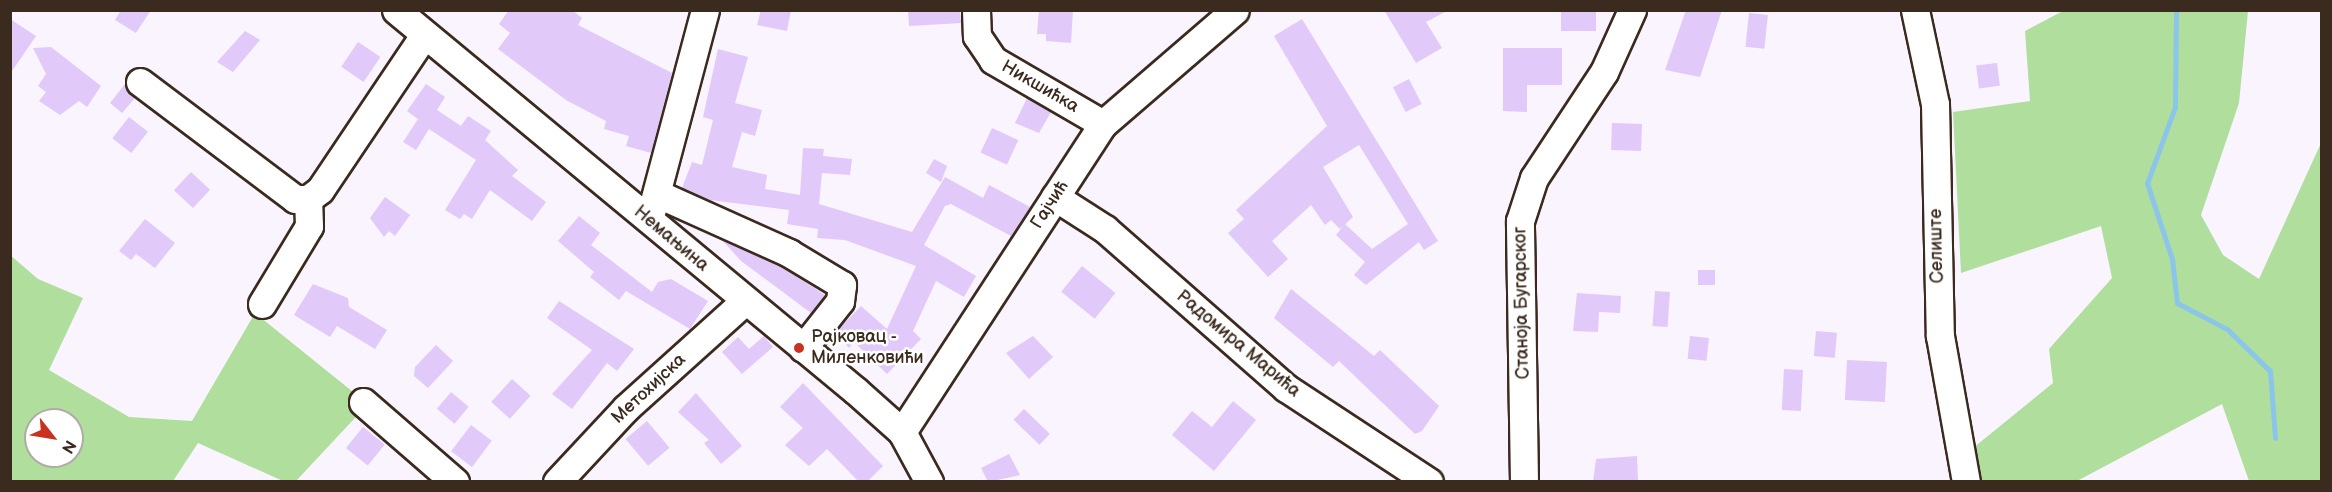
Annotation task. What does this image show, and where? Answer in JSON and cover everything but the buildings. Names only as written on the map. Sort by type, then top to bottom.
[{"type":"street","name":"Немањина","points":[[396,10],[902,432],[928,482]]},
{"type":"street","points":[[646,218],[658,194],[705,10]]},
{"type":"street","name":"Никшићка","points":[[976,10],[977,36],[993,60],[1103,124]]},
{"type":"street","name":"Гајчић","points":[[902,432],[1103,124],[1235,10]]},
{"type":"street","name":"Станоја Бугарског","points":[[1524,482],[1520,221],[1534,178],[1604,72],[1632,10]]},
{"type":"street","name":"Селиште","points":[[1915,10],[1935,104],[1940,336],[1966,482]]},
{"type":"street","points":[[140,82],[295,198],[308,199],[320,190],[424,35]]},
{"type":"street","points":[[658,194],[789,253],[842,285],[840,301],[804,348]]},
{"type":"street","name":"Радомира Марића","points":[[1055,197],[1105,229],[1286,388],[1429,482]]},
{"type":"street","points":[[262,304],[309,226],[308,199]]},
{"type":"street","name":"Метохијска","points":[[557,482],[626,408],[745,301]]},
{"type":"street","points":[[363,402],[455,482]]},
{"type":"green space","points":[[2063,11],[2248,11],[2239,103],[2201,215],[2223,255],[2259,279],[2321,143],[2321,481],[2249,481],[2222,404],[2077,481],[1982,481],[1973,448],[2053,383],[2049,349],[2112,278],[2101,226],[1961,273],[1953,112],[2030,101],[2025,31]]},
{"type":"green space","points":[[10,255],[38,279],[83,298],[49,370],[129,417],[192,421],[255,313],[368,404],[296,481],[283,481],[198,443],[173,481],[11,481]]},
{"type":"waterway","points":[[2176,10],[2175,107],[2147,183],[2172,259],[2177,303],[2227,329],[2270,371],[2275,438]]},
{"type":"place","name":"Рајковац - Миленковићи","points":[[799,348]]}]
